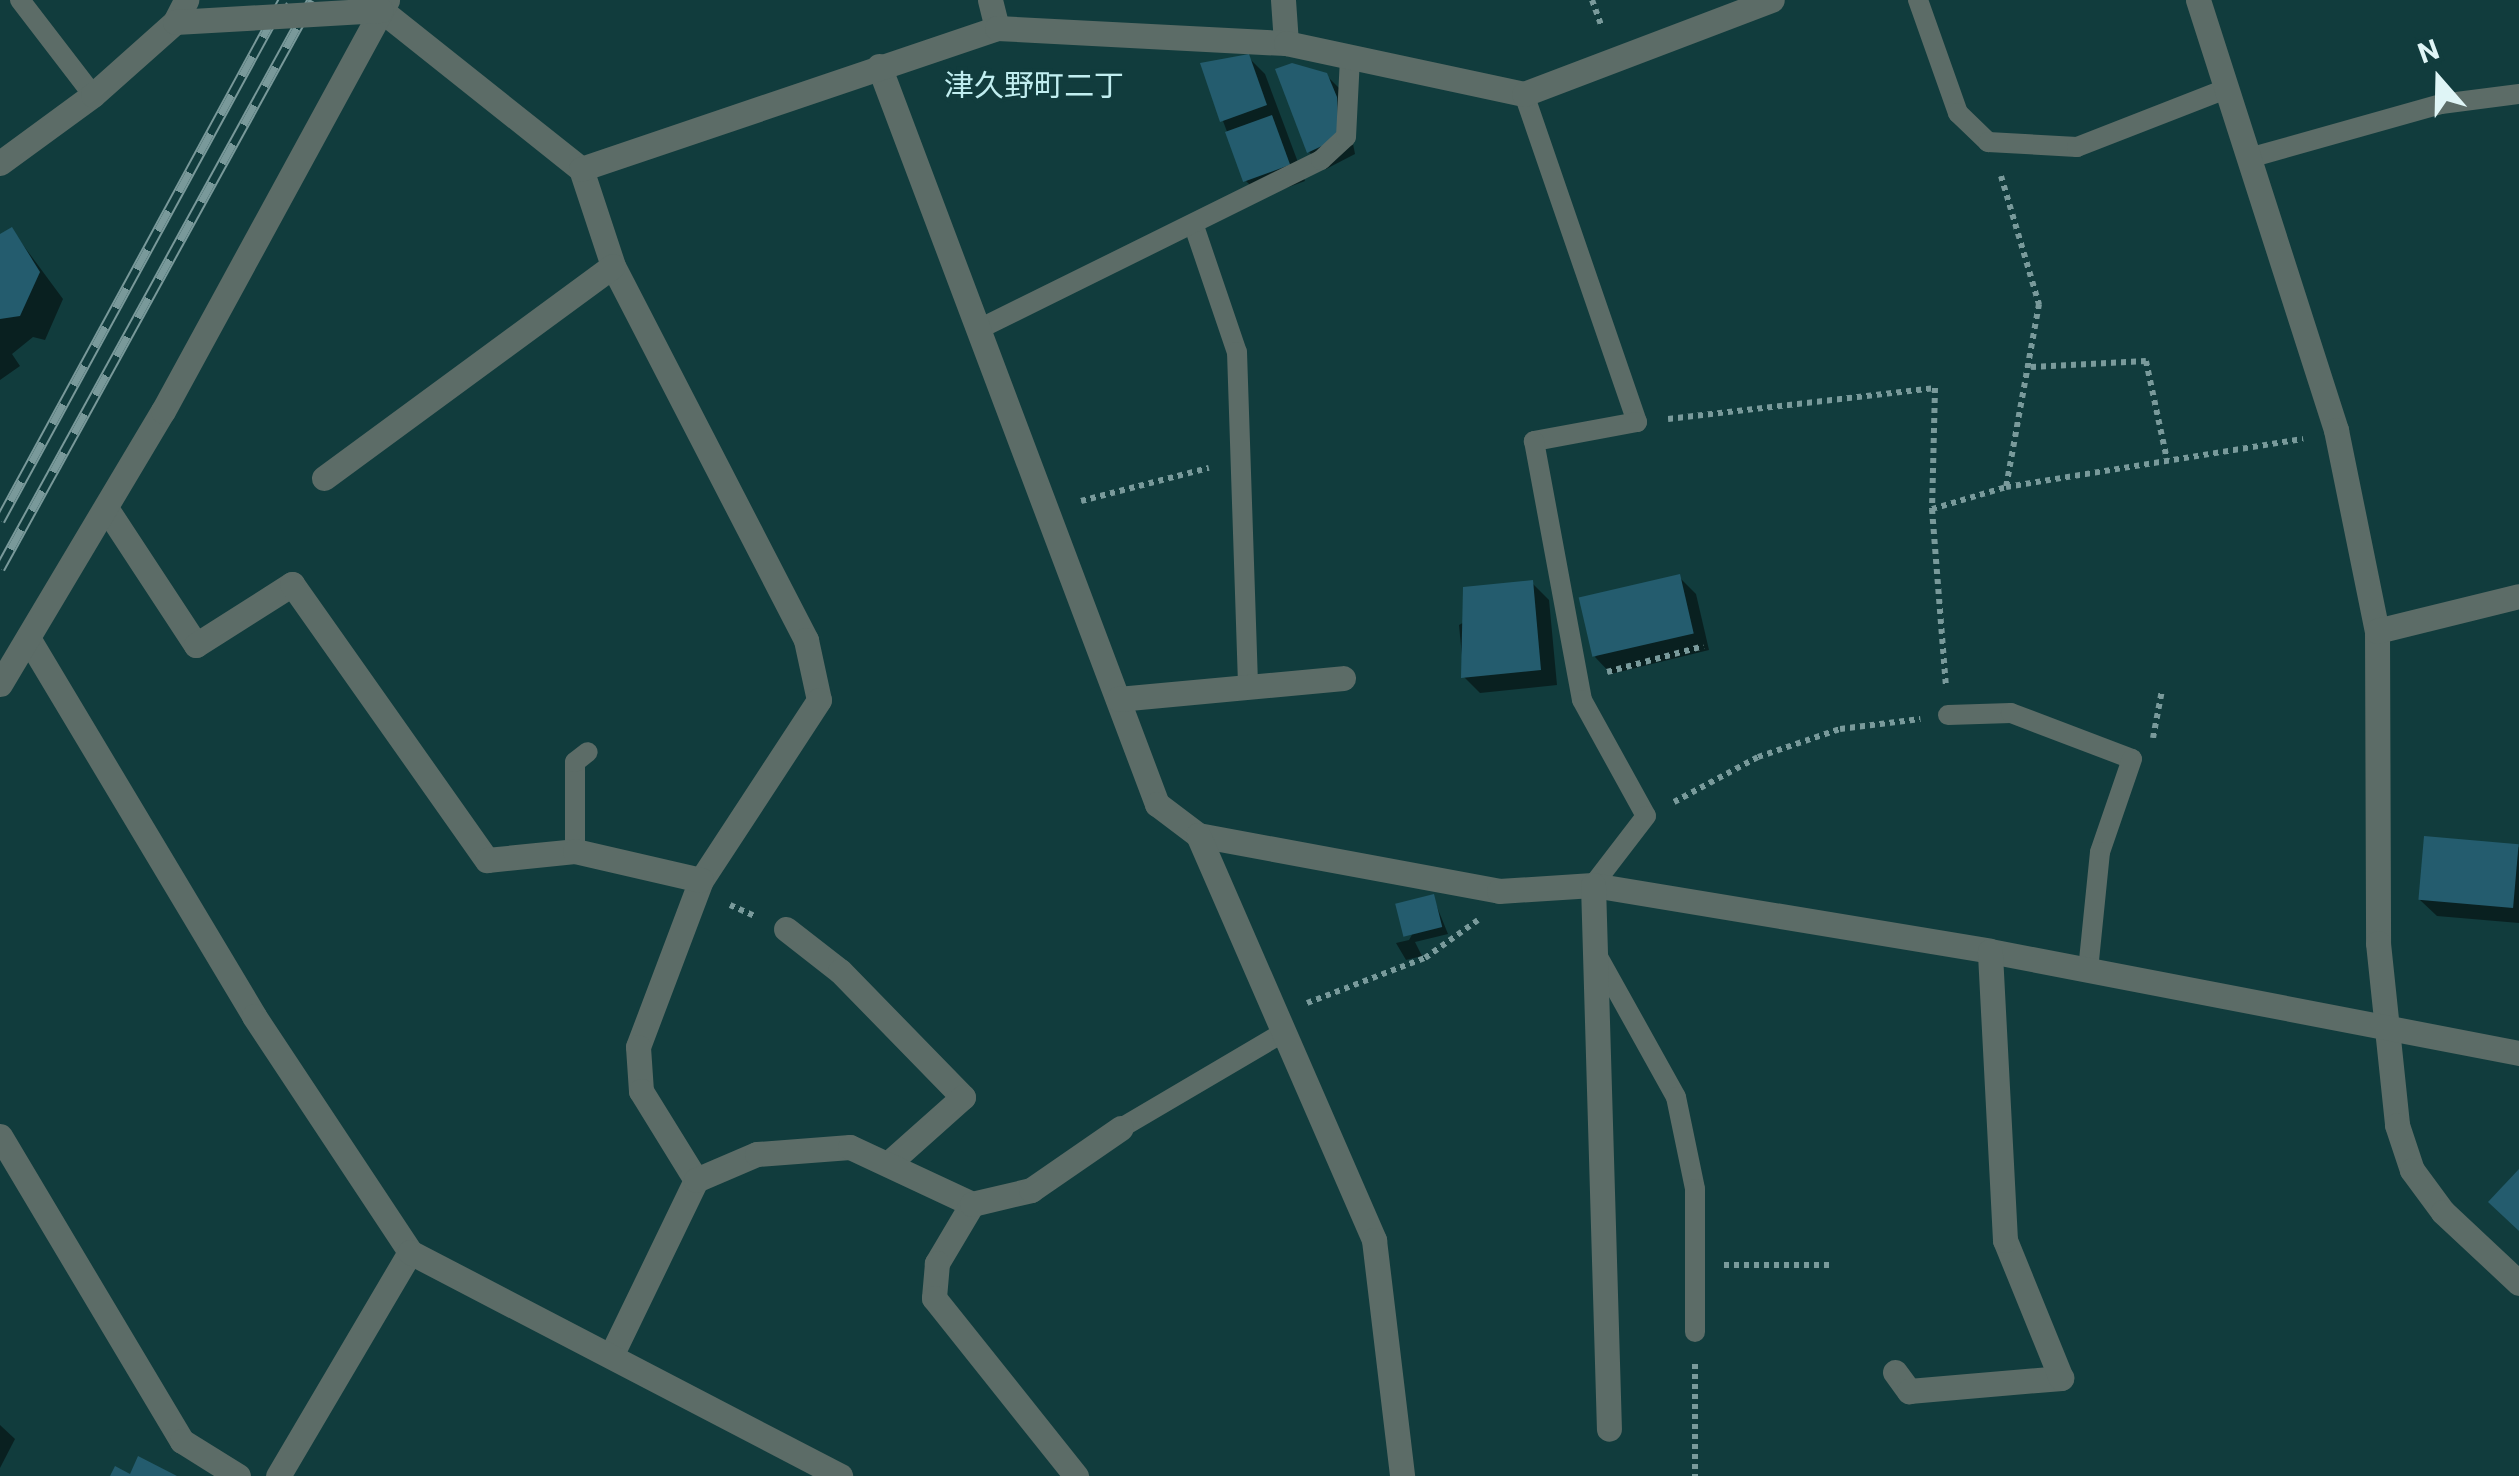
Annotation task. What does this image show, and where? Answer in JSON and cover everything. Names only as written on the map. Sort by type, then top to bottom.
[{"type":"street","points":[[990,0],[997,28]]},
{"type":"street","points":[[1284,0],[1286,43]]},
{"type":"street","points":[[581,168],[997,28],[1286,43],[1524,94],[1772,0]]},
{"type":"street","points":[[2198,0],[2336,430],[2377,632],[2382,1026],[2412,1170],[2519,1282]]},
{"type":"street","points":[[0,163],[93,94],[181,11],[384,5],[581,168],[613,266],[806,640],[819,700],[699,885],[638,1046],[640,1092],[696,1180]]},
{"type":"street","points":[[0,684],[106,508],[384,5]]},
{"type":"street","points":[[879,66],[1157,804],[1198,834],[1500,890],[1593,885],[1990,951],[2519,1052]]},
{"type":"street","points":[[324,478],[613,266]]},
{"type":"street","points":[[106,508],[196,645],[292,584],[487,860],[576,851],[699,885]]},
{"type":"street","points":[[2377,632],[2519,596]]},
{"type":"street","points":[[28,638],[254,1016],[410,1252],[840,1476]]},
{"type":"street","points":[[1118,699],[1248,682],[1343,678]]},
{"type":"street","points":[[1198,834],[1374,1240],[1402,1476]]},
{"type":"street","points":[[1593,885],[1609,1429]]},
{"type":"street","points":[[786,929],[840,970],[962,1097],[889,1164]]},
{"type":"street","points":[[1895,1372],[1908,1391],[2062,1378],[2005,1240],[1990,951]]},
{"type":"street","points":[[610,1356],[696,1180],[811,1144],[889,1164],[972,1204],[1031,1190],[1122,1128]]},
{"type":"street","points":[[0,1136],[182,1441],[238,1476]]},
{"type":"street","points":[[972,1204],[937,1262],[934,1298],[1076,1476]]},
{"type":"street","points":[[278,1476],[410,1252]]},
{"type":"lane","points":[[20,0],[93,94]]},
{"type":"lane","points":[[1918,0],[1958,113],[1988,142],[2077,147],[2226,89]]},
{"type":"lane","points":[[977,330],[1321,160],[1346,137],[1350,58]]},
{"type":"lane","points":[[1524,94],[1637,422],[1534,441],[1581,678],[1582,700],[1646,816],[1593,885]]},
{"type":"lane","points":[[2249,158],[2441,104],[2519,94]]},
{"type":"lane","points":[[1194,226],[1238,352],[1248,682]]},
{"type":"lane","points":[[1948,715],[2011,713],[2132,759],[2100,852],[2088,970]]},
{"type":"lane","points":[[576,851],[575,762],[588,752]]},
{"type":"lane","points":[[1596,954],[1676,1097],[1695,1189],[1695,1332]]},
{"type":"lane","points":[[1122,1128],[1283,1023]]},
{"type":"path","points":[[1988,142],[2031,254],[2039,304],[2031,367],[2006,486]]},
{"type":"path","points":[[2031,367],[2146,361],[2166,460]]},
{"type":"path","points":[[1637,422],[1935,388],[1932,509],[1948,715],[1840,729],[1758,757],[1646,816]]},
{"type":"path","points":[[1932,509],[2006,486],[2166,460],[2246,454],[2336,430]]},
{"type":"path","points":[[1046,512],[1241,462]]},
{"type":"path","points":[[1581,678],[1704,646]]},
{"type":"path","points":[[2132,759],[2152,744],[2162,690]]},
{"type":"path","points":[[699,885],[786,929]]},
{"type":"path","points":[[1283,1023],[1425,958],[1470,930],[1500,890]]},
{"type":"path","points":[[1698,1264],[1833,1265]]},
{"type":"path","points":[[1695,1332],[1695,1476]]},
{"type":"building","points":[[1249,54],[1267,105],[1220,122],[1200,63]]},
{"type":"building","points":[[1292,63],[1327,73],[1337,97],[1339,138],[1307,153],[1275,69]]},
{"type":"building","points":[[1272,115],[1290,165],[1243,182],[1225,132]]},
{"type":"building","points":[[12,227],[40,272],[20,316],[0,319],[0,234]]},
{"type":"building","points":[[1680,574],[1694,633],[1592,657],[1579,597]]},
{"type":"building","points":[[1533,580],[1541,670],[1461,678],[1463,587]]},
{"type":"building","points":[[2424,836],[2519,844],[2513,908],[2418,900]]},
{"type":"building","points":[[1434,894],[1442,927],[1403,937],[1395,904]]},
{"type":"building","points":[[2519,1169],[2519,1231],[2488,1202]]},
{"type":"building","points":[[138,1456],[177,1476],[110,1476],[115,1466],[130,1474]]},
{"type":"railway","points":[[0,520],[283,0]]},
{"type":"railway","points":[[0,568],[312,0]]},
{"type":"district","name":"津久野町二丁","points":[[1034,86]]}]
